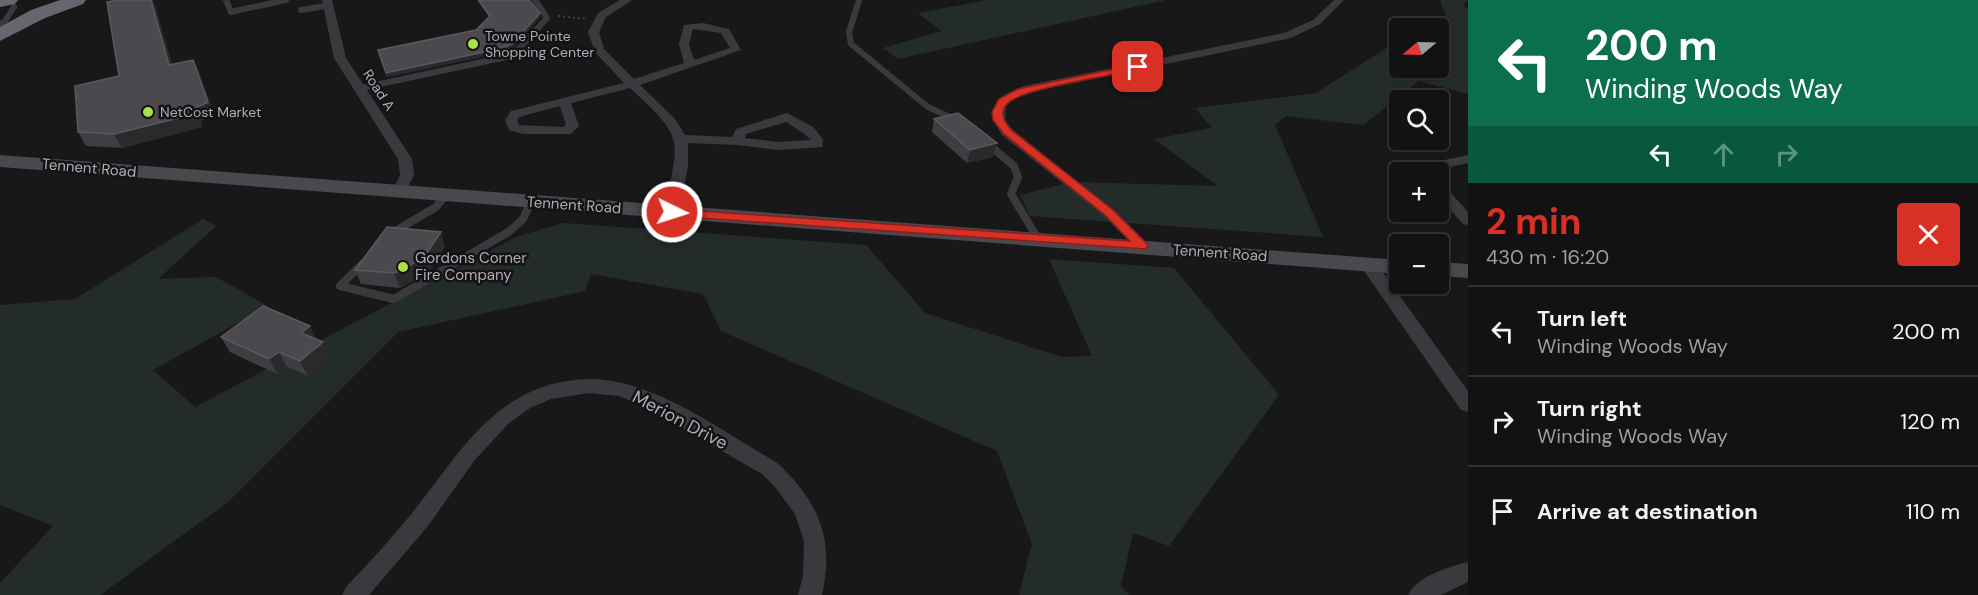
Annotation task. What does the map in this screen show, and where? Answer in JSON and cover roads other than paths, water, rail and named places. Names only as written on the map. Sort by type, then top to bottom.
[{"type":"highway","points":[[5,9],[52,0]]},
{"type":"highway","points":[[0,35],[38,14],[77,0]]},
{"type":"street","points":[[627,0],[611,7],[598,20],[594,33],[601,54],[612,68],[666,113],[681,139],[681,169],[675,188],[672,212]]},
{"type":"street","points":[[1142,246],[1109,213],[1007,132],[999,120],[998,112],[1003,101],[1015,93],[1028,89],[1287,36],[1316,25],[1339,0]]},
{"type":"street","name":"Road A","points":[[329,2],[340,58],[405,159],[407,175],[399,192]]},
{"type":"street","points":[[564,101],[632,84],[736,50],[725,31],[703,26],[688,27],[684,44],[690,65]]},
{"type":"street","points":[[681,139],[737,141],[779,146],[817,144],[818,142],[808,130],[787,117],[741,132],[737,141]]},
{"type":"street","points":[[1449,163],[1468,159]]},
{"type":"street","name":"Tennent Road","points":[[0,161],[1389,266]]},
{"type":"street","points":[[1449,200],[1468,221]]},
{"type":"street","points":[[1368,264],[1468,405]]},
{"type":"street","points":[[1449,270],[1468,271]]},
{"type":"street","name":"Merion Drive","points":[[354,595],[421,518],[471,448],[494,424],[526,401],[544,393],[587,386],[631,392],[769,468],[782,479],[802,502],[816,538],[817,566],[810,595]]},
{"type":"street","points":[[1420,595],[1434,585],[1468,572]]},
{"type":"lane","points":[[226,0],[231,12],[286,0]]},
{"type":"lane","points":[[361,88],[506,57],[516,52],[547,18],[535,0]]},
{"type":"lane","points":[[860,0],[849,32],[850,44],[928,107],[966,128]]},
{"type":"lane","points":[[301,10],[329,2]]},
{"type":"lane","points":[[0,24],[5,9]]},
{"type":"lane","points":[[985,142],[1014,166],[1018,177],[1011,194],[1038,239]]},
{"type":"lane","points":[[386,239],[394,231],[436,207],[445,196]]},
{"type":"lane","points":[[371,255],[340,286],[394,299],[510,231],[523,219],[531,202]]},
{"type":"place","name":"Towne Pointe Shopping Center","points":[[473,44]]},
{"type":"place","name":"NetCost Market","points":[[148,112]]},
{"type":"place","name":"Gordons Corner Fire Company","points":[[403,267]]}]
